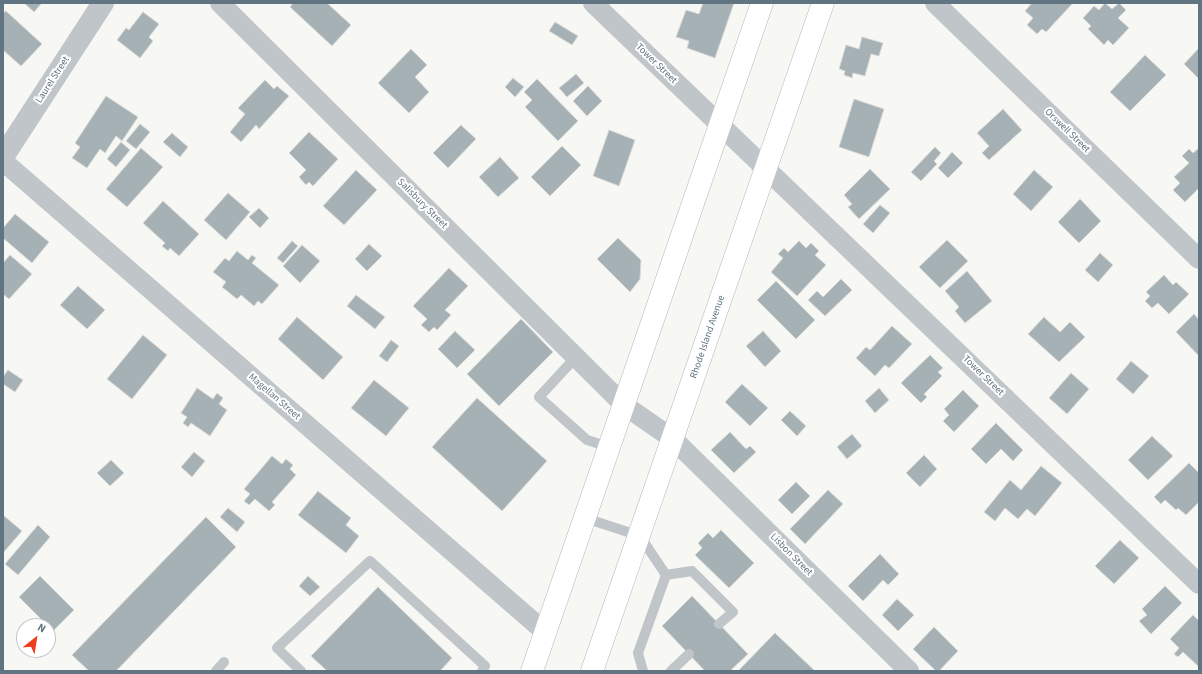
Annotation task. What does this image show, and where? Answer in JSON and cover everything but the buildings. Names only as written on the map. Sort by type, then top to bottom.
[{"type":"main road","points":[[532,671],[762,3]]},
{"type":"main road","name":"Rhode Island Avenue","points":[[592,671],[640,536],[823,3]]},
{"type":"street","name":"Laurel Street","points":[[3,157],[103,3]]},
{"type":"street","name":"Salisbury Street","points":[[220,3],[624,405]]},
{"type":"street","name":"Tower Street","points":[[593,3],[1199,584]]},
{"type":"street","name":"Orswell Street","points":[[936,3],[1199,258]]},
{"type":"street","name":"Magellan Street","points":[[3,161],[545,632]]},
{"type":"street","name":"Lisbon Street","points":[[624,405],[673,439],[909,671]]},
{"type":"lane","points":[[576,357],[539,397],[587,440],[609,447]]},
{"type":"lane","points":[[585,518],[640,536],[666,575]]},
{"type":"lane","points":[[301,671],[276,648],[370,561],[485,666],[482,671]]},
{"type":"lane","points":[[666,575],[692,571],[733,612],[719,624]]},
{"type":"lane","points":[[643,671],[638,652],[666,575]]},
{"type":"lane","points":[[672,671],[689,654]]},
{"type":"lane","points":[[216,671],[224,662]]}]
